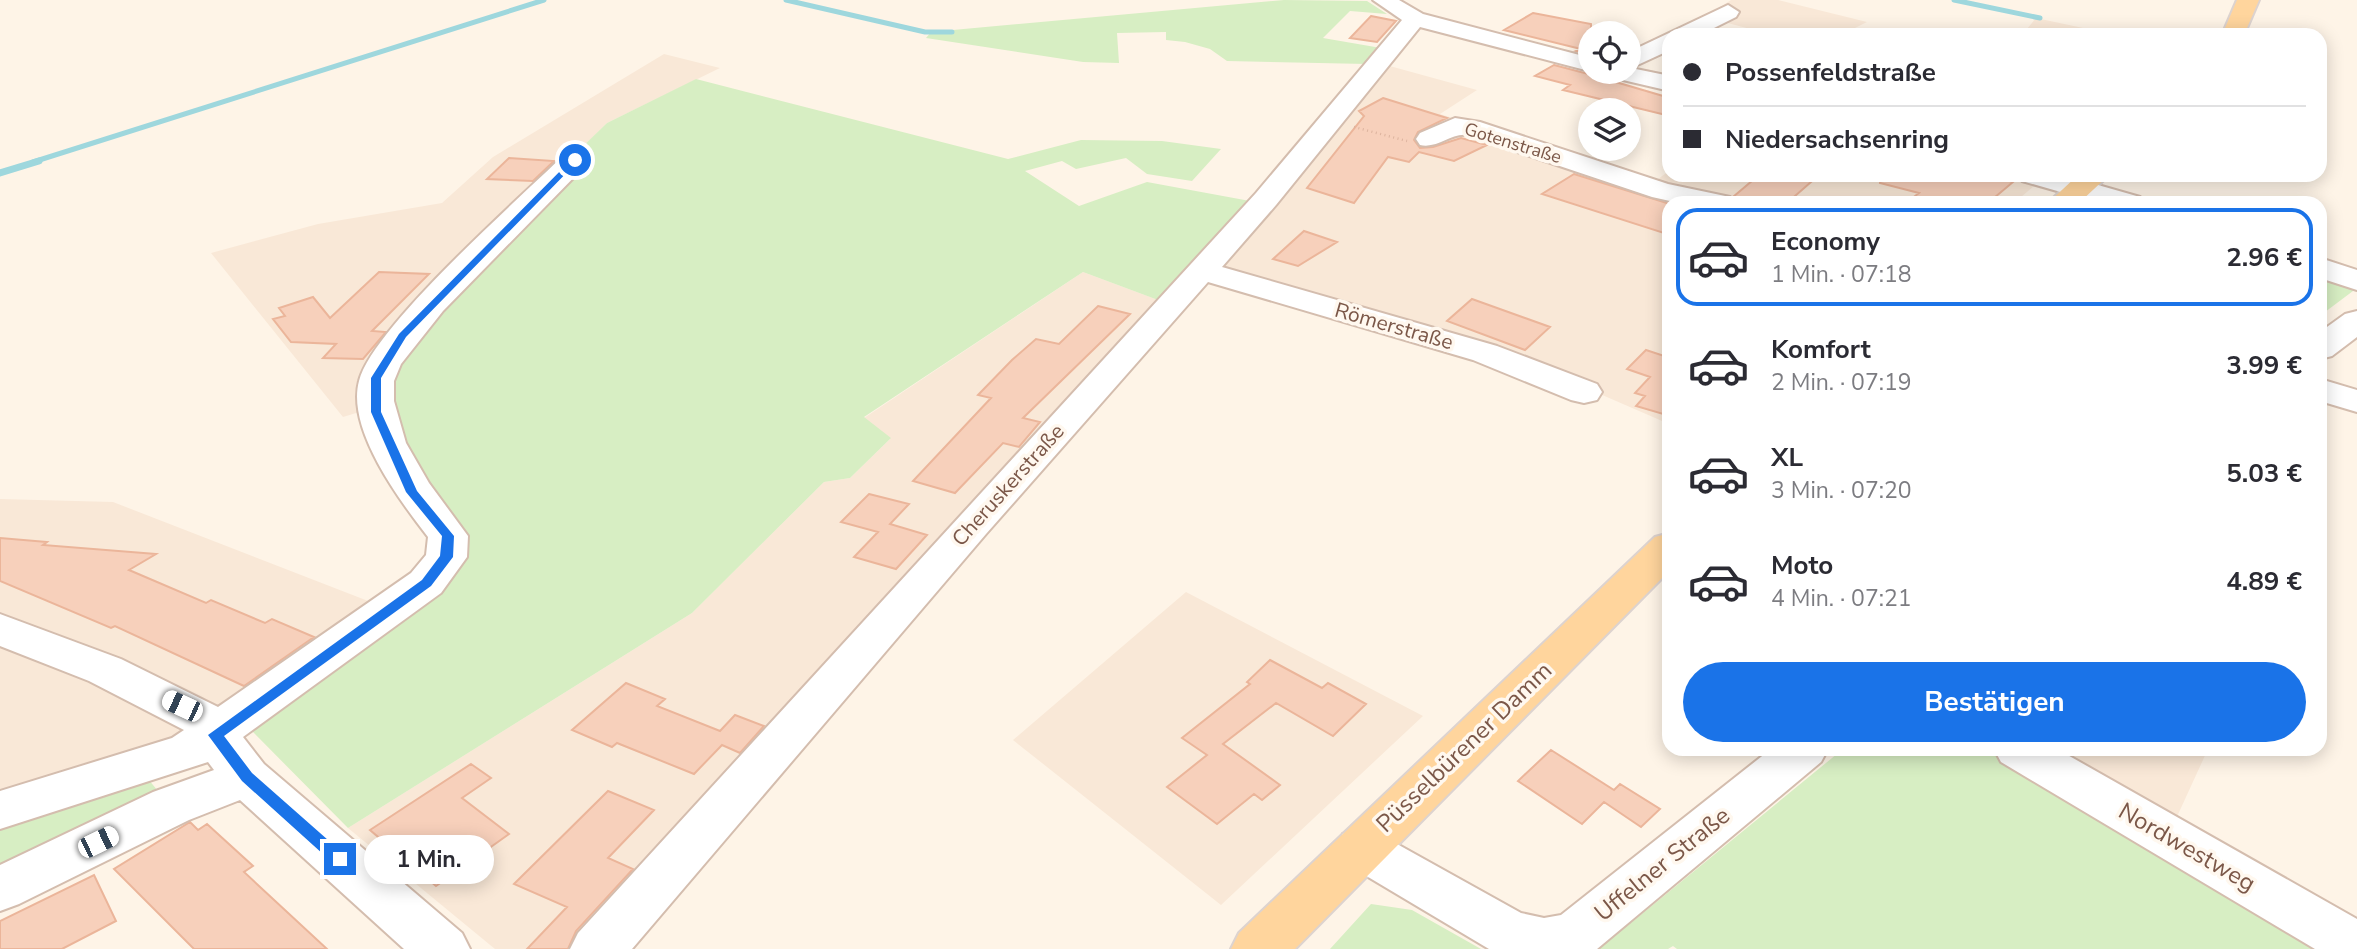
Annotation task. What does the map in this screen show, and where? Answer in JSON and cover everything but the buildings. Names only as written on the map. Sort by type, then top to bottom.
[{"type":"main road","points":[[2236,28],[2248,0]]},
{"type":"main road","name":"Püsselbürener Damm","points":[[1259,949],[1662,554]]},
{"type":"street","points":[[1400,9],[1578,61]]},
{"type":"street","name":"Cheruskerstraße","points":[[598,949],[1266,199],[1329,121],[1400,9]]},
{"type":"street","points":[[1696,28],[1728,12]]},
{"type":"street","points":[[1641,55],[1662,45]]},
{"type":"street","points":[[1641,78],[1662,83]]},
{"type":"street","name":"Gotenstraße","points":[[1429,139],[1455,126],[1471,128],[1662,191],[1686,196]]},
{"type":"street","points":[[0,810],[189,751],[426,583],[446,557],[448,536],[411,492],[376,412],[376,378],[402,336],[575,160]]},
{"type":"street","points":[[2057,182],[2106,196]]},
{"type":"street","name":"Römerstraße","points":[[1200,270],[1485,353],[1584,392]]},
{"type":"street","points":[[2327,270],[2357,281]]},
{"type":"street","points":[[2327,343],[2357,321]]},
{"type":"street","points":[[2327,392],[2357,401]]},
{"type":"street","points":[[0,629],[105,670],[198,713],[247,777],[442,949]]},
{"type":"street","name":"Uffelner Straße","points":[[1361,848],[1509,933],[1545,942],[1575,935],[1795,756]]},
{"type":"street","name":"Nordwestweg","points":[[2030,756],[2357,946]]},
{"type":"street","points":[[0,889],[171,806],[247,777]]},
{"type":"path","points":[[1329,121],[1416,143],[1429,139]]},
{"type":"shaded area","points":[[1731,0],[1778,0],[1867,22],[1855,28],[1747,28],[1705,17]]},
{"type":"shaded area","points":[[2036,18],[2083,28],[2028,28]]},
{"type":"shaded area","points":[[664,54],[720,68],[607,123],[391,336],[366,410],[343,417],[211,253],[318,224],[442,203],[493,157]]},
{"type":"shaded area","points":[[1386,65],[1477,90],[1440,114],[1578,158],[1578,161],[1588,161],[1654,182],[1662,176],[1662,182],[2039,182],[2022,196],[1662,196],[1662,421],[1487,345],[1218,269]]},
{"type":"shaded area","points":[[1083,272],[1158,300],[575,949],[495,949],[348,828],[692,613],[824,482],[850,478],[890,439],[864,418]]},
{"type":"shaded area","points":[[0,499],[113,502],[381,606],[148,779],[0,824]]},
{"type":"shaded area","points":[[1186,592],[1423,716],[1221,905],[1013,740]]},
{"type":"shaded area","points":[[2061,756],[2205,756],[2175,821]]},
{"type":"green space","points":[[1284,0],[1367,1],[1387,14],[1350,11],[1323,38],[1381,48],[1367,64],[1227,61],[1210,49],[1166,40],[1166,32],[1117,33],[1119,63],[1083,62],[926,38],[931,32]]},
{"type":"green space","points":[[696,79],[1008,159],[1081,140],[1162,141],[1221,149],[1192,181],[1147,174],[1126,158],[1076,169],[1062,161],[1025,171],[1079,206],[1147,182],[1250,201],[1158,300],[1083,272],[864,417],[891,438],[850,478],[824,482],[692,613],[348,828],[248,727],[446,579],[423,485],[387,409],[385,377],[411,336],[591,154],[577,152],[607,123]]},
{"type":"green space","points":[[2327,273],[2357,284],[2357,288],[2327,310]]},
{"type":"green space","points":[[1834,756],[2008,756],[2337,949],[1677,949],[1673,946],[1668,949],[1587,949],[1632,922]]},
{"type":"green space","points":[[148,779],[163,797],[0,874],[0,824]]},
{"type":"green space","points":[[1371,904],[1412,910],[1481,949],[1330,949]]},
{"type":"waterway","points":[[33,162],[544,0]]},
{"type":"waterway","points":[[786,0],[925,32],[952,32]]},
{"type":"waterway","points":[[1954,0],[2040,18]]},
{"type":"waterway","points":[[0,173],[39,161]]},
{"type":"route","points":[[340,859],[247,777],[215,735],[426,583],[446,557],[448,536],[411,492],[376,412],[376,378],[402,336],[575,160]]}]
